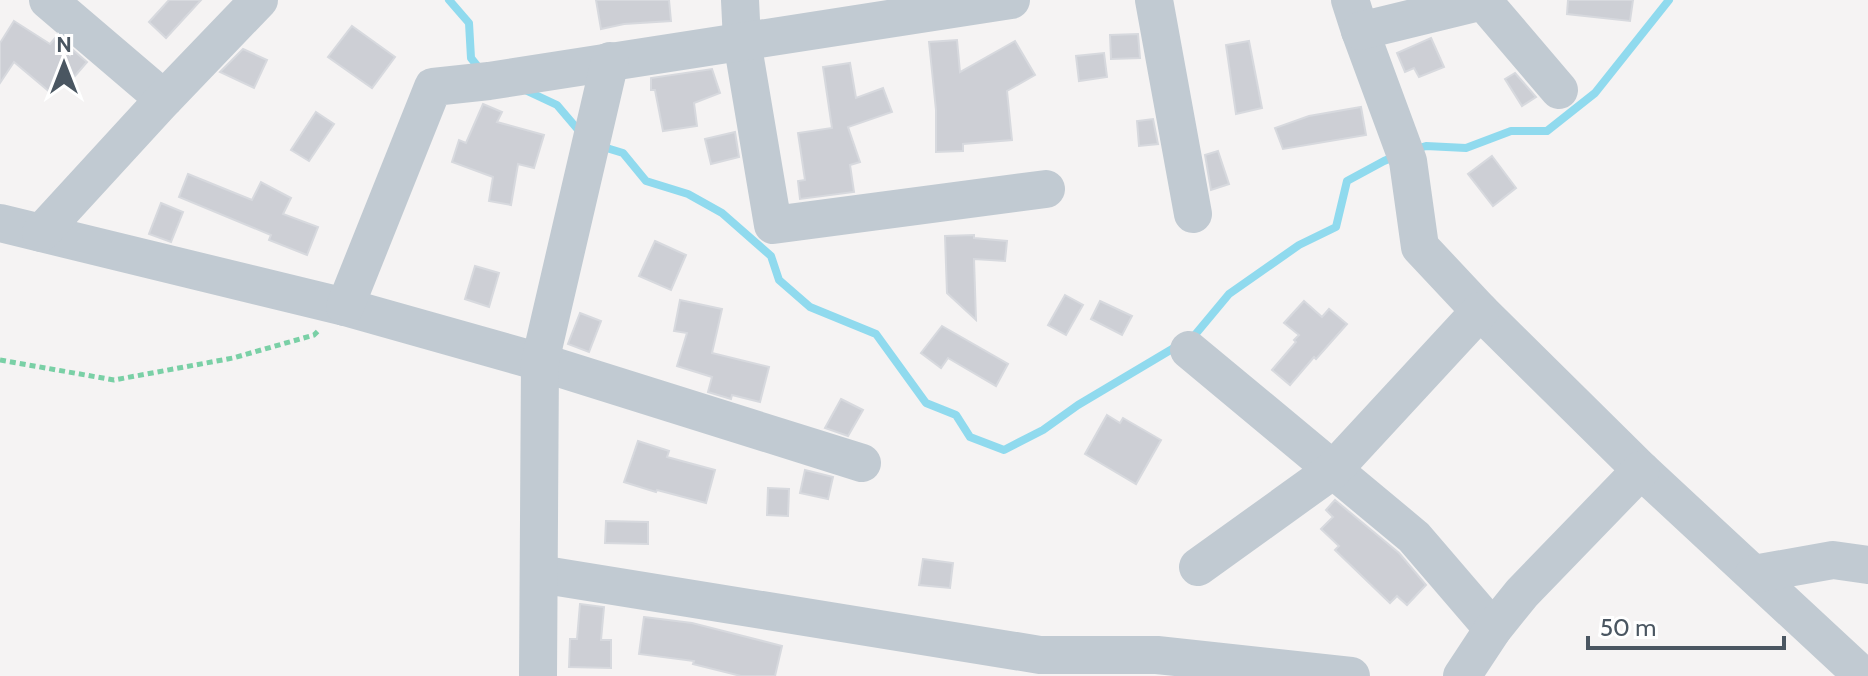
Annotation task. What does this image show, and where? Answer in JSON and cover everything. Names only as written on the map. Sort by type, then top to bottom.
[{"type":"street","points":[[48,0],[164,99]]},
{"type":"street","points":[[41,233],[259,0]]},
{"type":"street","points":[[740,0],[742,41],[773,225],[1046,189]]},
{"type":"street","points":[[345,307],[433,87],[489,81],[1011,0]]},
{"type":"street","points":[[1154,0],[1193,214]]},
{"type":"street","points":[[1559,90],[1483,1],[1355,15],[1405,154],[1420,247],[1480,311],[1641,470],[1863,676]]},
{"type":"street","points":[[538,676],[540,362],[610,61]]},
{"type":"street","points":[[0,223],[345,307],[540,362],[862,463]]},
{"type":"street","points":[[1198,567],[1333,470],[1480,311]]},
{"type":"street","points":[[1189,350],[1414,537],[1493,629]]},
{"type":"street","points":[[1462,676],[1493,629],[1522,593],[1641,470]]},
{"type":"street","points":[[1754,574],[1833,560],[1868,565]]},
{"type":"street","points":[[539,574],[1040,655],[1157,655],[1351,676]]},
{"type":"path","points":[[0,360],[114,380],[233,358],[314,335],[345,307]]},
{"type":"building","points":[[169,0],[201,0],[166,38],[149,22]]},
{"type":"building","points":[[596,0],[669,0],[671,21],[601,29]]},
{"type":"building","points":[[1568,0],[1633,0],[1630,21],[1567,14]]},
{"type":"building","points":[[14,21],[50,44],[57,36],[87,62],[74,77],[68,72],[51,93],[14,62],[0,83],[0,43]]},
{"type":"building","points":[[352,26],[395,57],[372,88],[328,57]]},
{"type":"building","points":[[1138,34],[1140,58],[1111,59],[1110,35]]},
{"type":"building","points":[[1431,38],[1444,67],[1419,77],[1414,68],[1405,72],[1397,53]]},
{"type":"building","points":[[957,40],[960,72],[1015,41],[1035,75],[1007,91],[1012,140],[963,144],[963,151],[936,152],[936,110],[929,42]]},
{"type":"building","points":[[1249,41],[1262,108],[1236,114],[1226,45]]},
{"type":"building","points":[[243,49],[267,60],[254,88],[220,72]]},
{"type":"building","points":[[1104,53],[1107,77],[1079,81],[1076,56]]},
{"type":"building","points":[[850,63],[856,98],[883,88],[892,112],[848,127],[860,162],[850,165],[854,192],[800,199],[798,181],[805,180],[798,133],[832,128],[823,67]]},
{"type":"building","points":[[712,69],[720,93],[694,103],[697,126],[663,131],[655,90],[651,90],[651,78]]},
{"type":"building","points":[[1515,73],[1536,97],[1522,106],[1505,79]]},
{"type":"building","points":[[483,104],[502,112],[497,122],[544,135],[534,168],[518,164],[511,205],[489,201],[493,177],[452,162],[459,140],[466,143]]},
{"type":"building","points":[[1361,107],[1366,135],[1283,149],[1275,128],[1309,116]]},
{"type":"building","points":[[316,112],[334,124],[309,161],[291,150]]},
{"type":"building","points":[[1153,119],[1158,144],[1139,146],[1137,121]]},
{"type":"building","points":[[735,132],[739,157],[711,164],[705,139]]},
{"type":"building","points":[[1218,151],[1229,184],[1211,190],[1205,155]]},
{"type":"building","points":[[1492,156],[1516,188],[1493,206],[1468,174]]},
{"type":"building","points":[[188,174],[252,200],[261,182],[291,198],[283,214],[318,227],[307,255],[269,240],[271,235],[179,197]]},
{"type":"building","points":[[161,203],[183,212],[171,242],[149,234]]},
{"type":"building","points":[[974,235],[974,238],[1007,241],[1005,261],[974,259],[976,320],[947,293],[945,236]]},
{"type":"building","points":[[655,241],[686,255],[671,290],[639,276]]},
{"type":"building","points":[[475,266],[499,273],[489,307],[465,299]]},
{"type":"building","points":[[1065,295],[1083,305],[1066,335],[1048,325]]},
{"type":"building","points":[[680,300],[722,309],[712,353],[769,367],[760,402],[732,395],[731,399],[708,392],[712,377],[677,366],[687,333],[674,331]]},
{"type":"building","points":[[1100,301],[1132,316],[1122,335],[1091,319]]},
{"type":"building","points":[[1304,301],[1322,317],[1329,309],[1347,324],[1290,385],[1272,370],[1296,342],[1294,340],[1299,335],[1284,323]]},
{"type":"building","points":[[580,313],[601,321],[589,352],[568,344]]},
{"type":"building","points":[[942,326],[1008,364],[996,386],[948,358],[941,368],[921,353]]},
{"type":"building","points":[[841,399],[863,410],[848,436],[825,428]]},
{"type":"building","points":[[1107,415],[1120,423],[1123,418],[1161,440],[1136,484],[1085,454]]},
{"type":"building","points":[[638,441],[669,451],[667,457],[715,470],[706,503],[624,482]]},
{"type":"building","points":[[805,470],[833,477],[828,499],[800,493]]},
{"type":"building","points":[[768,488],[789,489],[788,516],[767,515]]},
{"type":"building","points":[[1335,500],[1399,553],[1426,585],[1407,605],[1397,596],[1390,603],[1335,550],[1339,546],[1321,529],[1333,517],[1326,510]]},
{"type":"building","points":[[606,521],[648,522],[648,544],[605,543]]},
{"type":"building","points":[[923,559],[953,563],[950,588],[919,585]]},
{"type":"building","points":[[580,604],[604,607],[601,640],[611,640],[611,668],[569,667],[570,639],[577,639]]},
{"type":"building","points":[[644,617],[692,623],[782,646],[775,676],[741,676],[693,664],[694,661],[639,654]]},
{"type":"waterway","points":[[449,0],[469,23],[471,58],[482,72]]},
{"type":"waterway","points":[[1413,150],[1426,146],[1466,148],[1511,131],[1547,131],[1595,93],[1669,0]]},
{"type":"waterway","points":[[525,90],[557,105],[580,132]]},
{"type":"waterway","points":[[600,146],[623,153],[646,181],[688,194],[722,213],[771,256],[779,280],[810,307],[876,334],[926,403],[956,415],[970,437],[1004,450],[1043,430],[1078,405],[1194,336],[1229,294],[1299,245],[1336,227],[1347,181],[1396,156]]}]
